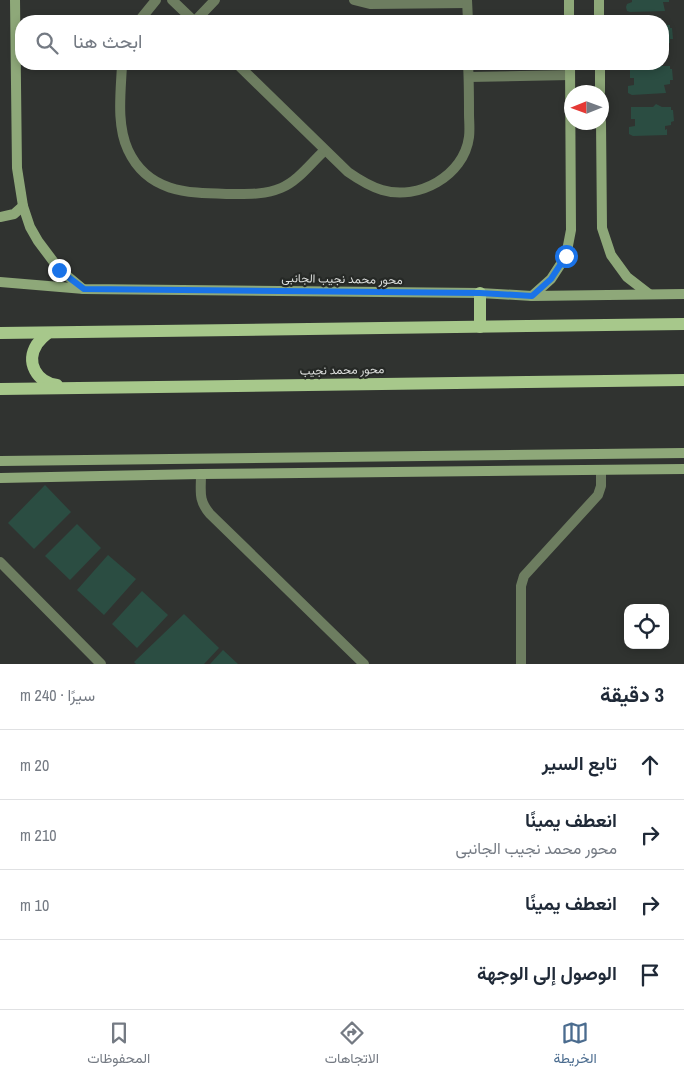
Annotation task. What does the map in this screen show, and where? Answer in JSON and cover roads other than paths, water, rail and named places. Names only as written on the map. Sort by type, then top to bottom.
[{"type":"main road","points":[[480,293],[480,327]]},
{"type":"main road","points":[[0,333],[684,324]]},
{"type":"main road","points":[[48,333],[38,343],[32,354],[32,366],[38,377],[48,384],[74,388]]},
{"type":"main road","name":"محور محمد نجيب","points":[[0,389],[684,380]]},
{"type":"street","points":[[15,0],[15,15]]},
{"type":"street","points":[[144,15],[156,0]]},
{"type":"street","points":[[172,0],[188,15]]},
{"type":"street","points":[[201,15],[215,0]]},
{"type":"street","points":[[354,0],[370,4],[467,2],[468,15]]},
{"type":"street","points":[[569,0],[569,15]]},
{"type":"street","points":[[599,0],[599,15]]},
{"type":"street","points":[[16,70],[17,168],[30,227],[59,270],[84,289]]},
{"type":"street","points":[[122,70],[121,112],[123,134],[128,150],[137,165],[150,178],[164,187],[181,192],[202,194],[256,194],[270,192],[284,187],[295,179],[324,150]]},
{"type":"street","points":[[243,70],[348,172],[365,184],[382,190],[400,192],[419,190],[433,185],[457,165],[465,152],[470,136],[468,70]]},
{"type":"street","points":[[532,296],[551,279],[566,256],[571,230],[570,70]]},
{"type":"street","points":[[600,70],[600,85]]},
{"type":"street","points":[[468,77],[570,75]]},
{"type":"street","points":[[601,130],[602,228],[611,255],[627,278],[649,294]]},
{"type":"street","points":[[0,218],[14,214],[24,206]]},
{"type":"street","name":"محور محمد نجيب الجانبى","points":[[0,282],[84,289],[480,293],[532,296],[684,294]]},
{"type":"street","points":[[0,461],[684,453]]},
{"type":"street","points":[[572,454],[572,470]]},
{"type":"street","points":[[202,458],[201,498],[203,506],[364,664]]},
{"type":"street","points":[[0,478],[684,469]]},
{"type":"street","points":[[521,664],[521,586],[524,576],[598,495],[601,486],[601,470]]},
{"type":"street","points":[[0,562],[102,664]]}]
